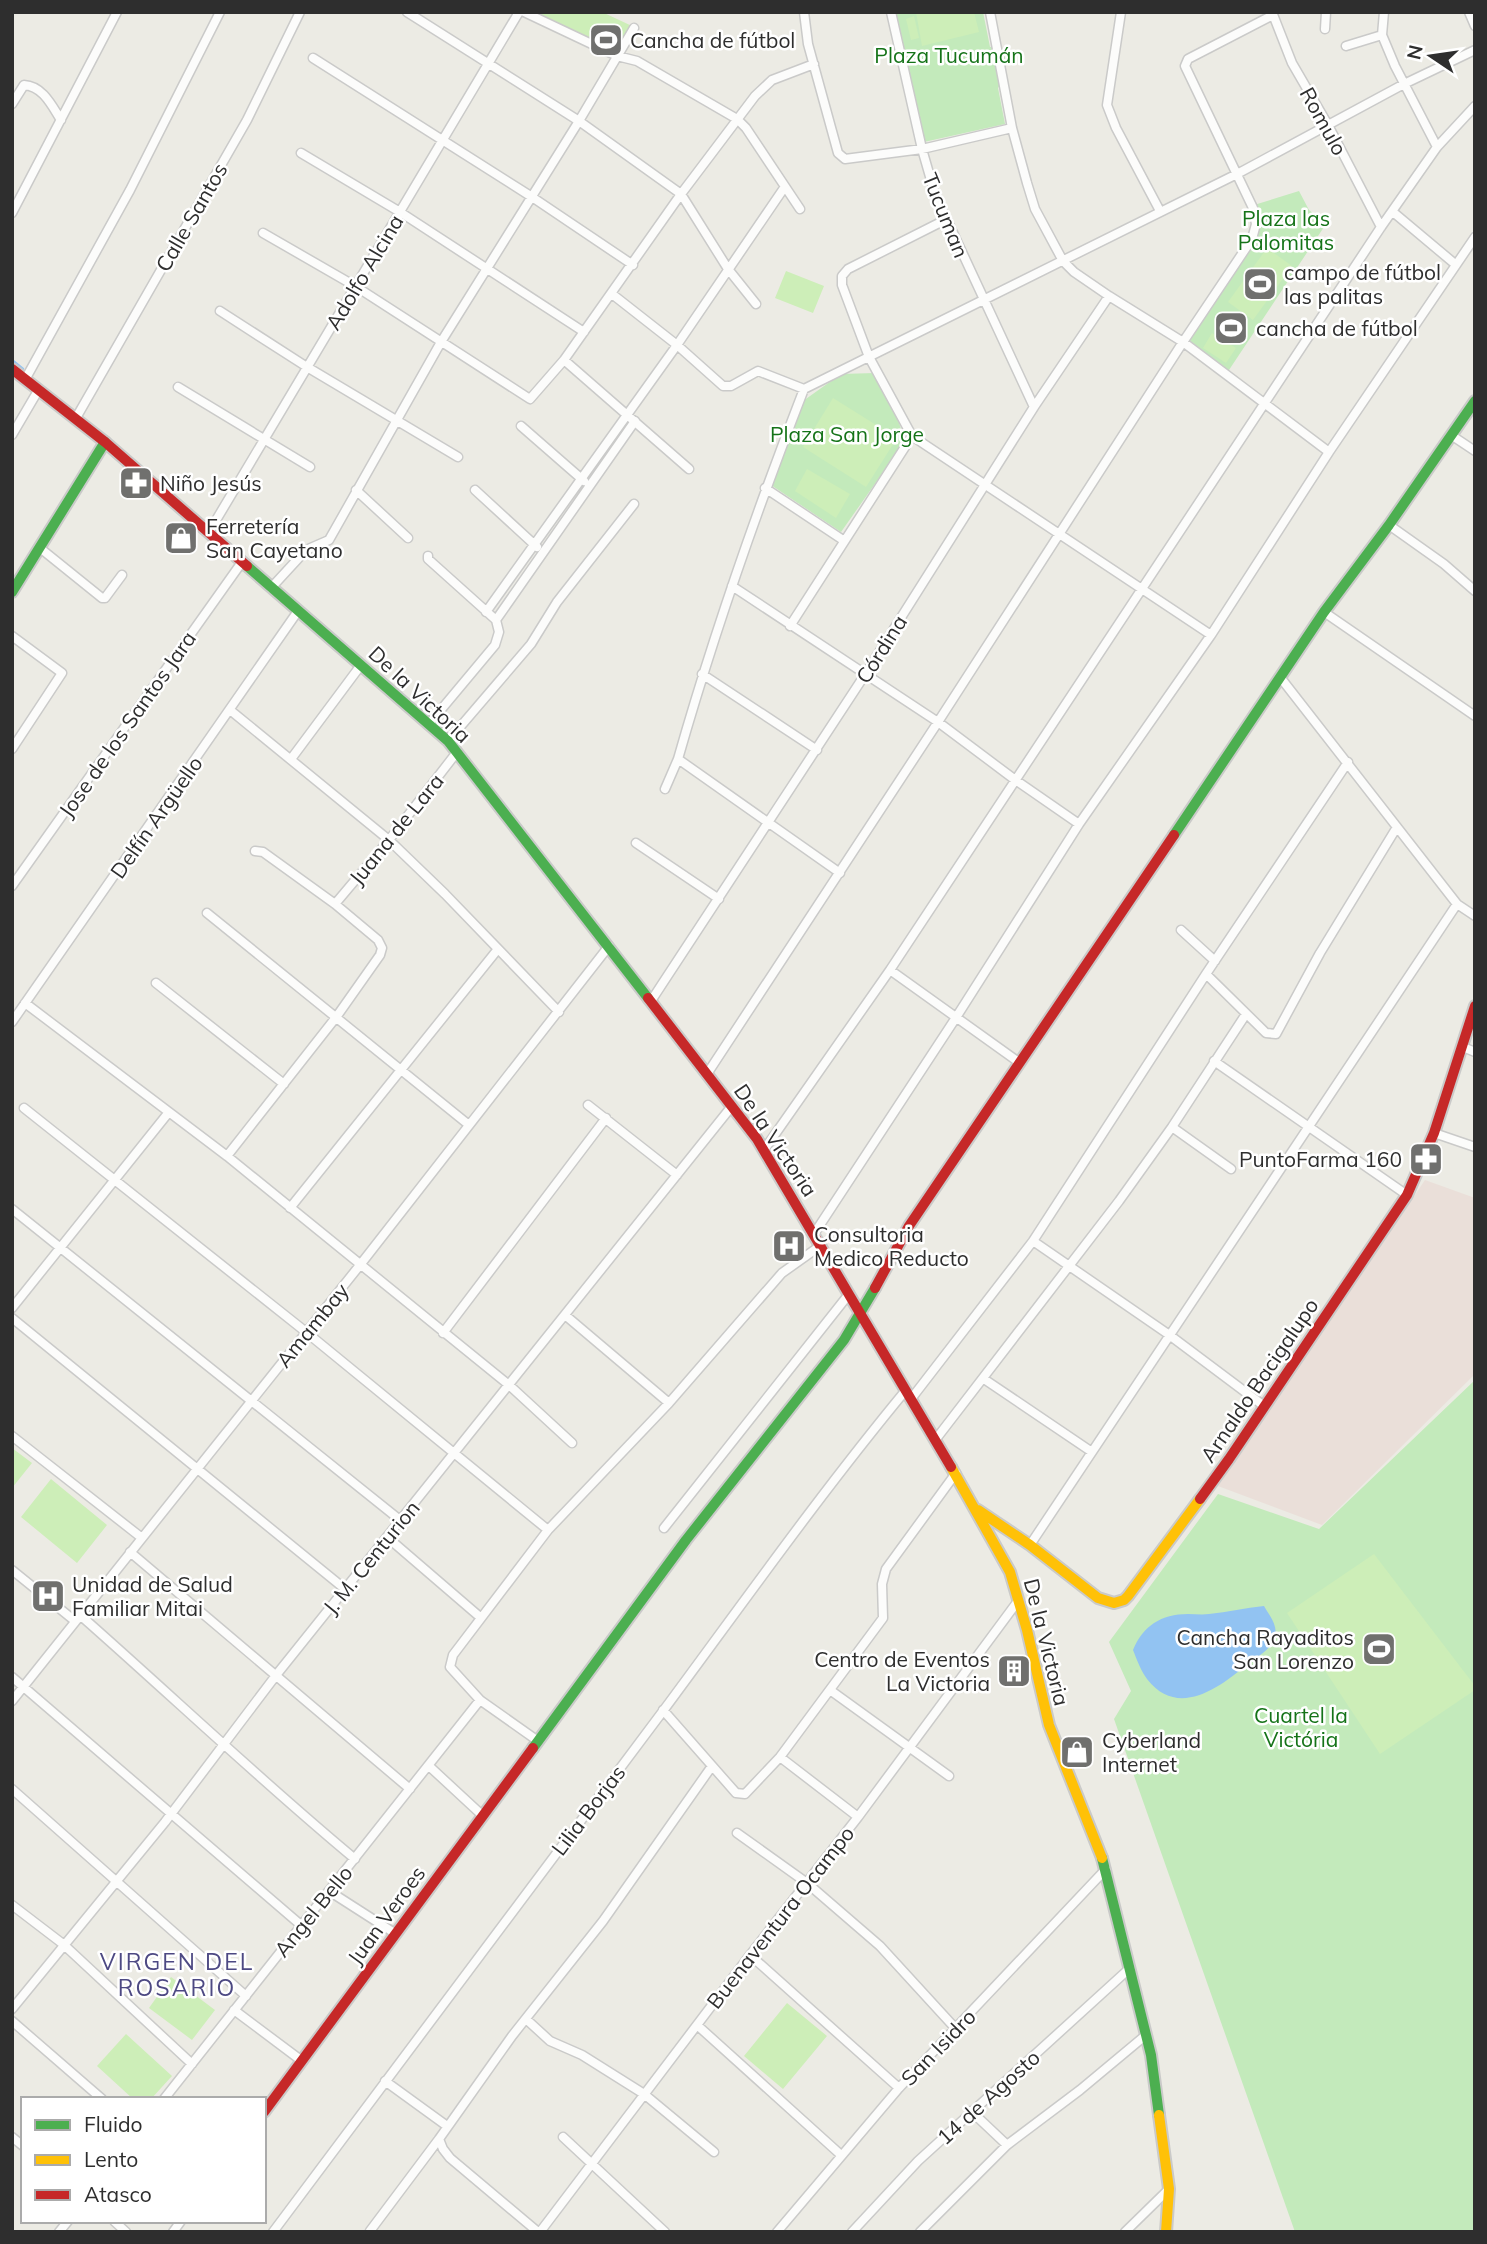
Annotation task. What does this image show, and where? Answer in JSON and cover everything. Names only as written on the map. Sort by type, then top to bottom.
[{"type":"street","points":[[12,213],[117,12]]},
{"type":"street","points":[[26,379],[130,190],[220,12]]},
{"type":"street","name":"Calle Santos","points":[[76,418],[247,120],[300,12]]},
{"type":"street","points":[[407,12],[490,62],[579,121],[681,194],[728,269],[756,304]]},
{"type":"street","points":[[521,12],[617,56],[638,61],[737,119],[747,128],[800,209]]},
{"type":"street","name":"Adolfo Alcina","points":[[209,532],[521,12]]},
{"type":"street","points":[[804,12],[814,64],[840,156],[845,159],[922,149],[1012,128]]},
{"type":"street","name":"Tucuman","points":[[891,12],[935,194],[1034,407]]},
{"type":"street","points":[[990,12],[1012,128],[1035,209],[1063,261],[1074,272],[1183,342],[1329,452]]},
{"type":"street","points":[[1121,12],[1107,105],[1116,128],[1160,211]]},
{"type":"street","points":[[1325,29],[1326,12]]},
{"type":"street","points":[[1384,12],[1382,35],[1404,85],[1437,147]]},
{"type":"street","points":[[1469,12],[1475,26]]},
{"type":"street","points":[[707,1074],[1253,237],[1256,221],[1185,62],[1273,14]]},
{"type":"street","name":"Romulo","points":[[1273,14],[1292,63],[1381,227]]},
{"type":"street","points":[[271,588],[306,550],[329,540],[441,342],[634,28]]},
{"type":"street","points":[[1346,46],[1382,35]]},
{"type":"street","points":[[665,789],[678,759],[702,674],[765,488],[804,389],[1237,174],[1475,50]]},
{"type":"street","points":[[313,58],[532,197],[633,265]]},
{"type":"street","points":[[263,233],[355,286],[530,399],[564,360],[681,194],[755,96],[768,83],[814,64]]},
{"type":"street","points":[[12,104],[20,88],[30,85],[41,91],[61,120]]},
{"type":"street","points":[[764,1150],[890,970],[1381,227],[1437,147],[1475,106]]},
{"type":"street","points":[[301,153],[400,212],[584,332]]},
{"type":"street","points":[[486,612],[677,345],[784,188]]},
{"type":"street","points":[[1393,212],[1455,264]]},
{"type":"street","points":[[946,220],[848,269],[842,276],[842,285],[869,357],[912,436],[1211,635]]},
{"type":"street","points":[[814,1234],[1079,824],[1211,635],[1329,452],[1475,237]]},
{"type":"street","points":[[612,294],[677,345],[723,386],[731,386],[758,371],[804,389]]},
{"type":"street","name":"Córdina","points":[[651,1001],[817,750],[1034,407],[1110,296]]},
{"type":"street","points":[[220,312],[458,457]]},
{"type":"street","points":[[564,360],[689,469]]},
{"type":"street","name":"De la Victoria","points":[[12,369],[105,442],[448,741],[764,1150],[975,1508],[992,1527],[1010,1572],[1049,1725],[1106,1869],[1146,2035],[1169,2189],[1166,2232]]},
{"type":"street","points":[[178,387],[310,467]]},
{"type":"street","points":[[12,435],[39,389]]},
{"type":"street","name":"Juan Veroes","points":[[266,2109],[686,1540],[844,1340],[909,1226],[1324,612],[1389,525],[1475,401]]},
{"type":"street","points":[[496,620],[635,421]]},
{"type":"street","points":[[521,426],[589,486]]},
{"type":"street","points":[[1451,435],[1475,452]]},
{"type":"street","points":[[790,626],[912,436]]},
{"type":"street","points":[[12,592],[105,442]]},
{"type":"street","points":[[765,488],[843,540]]},
{"type":"street","points":[[475,489],[543,552]]},
{"type":"street","points":[[356,491],[408,538]]},
{"type":"street","points":[[448,741],[531,644],[557,602],[634,504]]},
{"type":"street","points":[[1389,525],[1444,564],[1475,591]]},
{"type":"street","points":[[40,548],[103,598],[122,575]]},
{"type":"street","points":[[428,556],[428,559],[496,620],[499,632],[495,645],[429,724]]},
{"type":"street","name":"Jose de los Santos Jara","points":[[12,886],[243,562]]},
{"type":"street","points":[[732,586],[938,722],[1079,824]]},
{"type":"street","name":"Delfín Argüello","points":[[12,1022],[298,611]]},
{"type":"street","points":[[1324,612],[1475,716]]},
{"type":"street","points":[[12,636],[62,673],[12,749]]},
{"type":"street","points":[[291,759],[361,665]]},
{"type":"street","points":[[702,674],[817,750]]},
{"type":"street","points":[[1280,677],[1457,904],[1475,916]]},
{"type":"street","points":[[230,710],[389,840],[559,1012]]},
{"type":"street","name":"Juana de Lara","points":[[335,904],[457,752]]},
{"type":"street","points":[[678,759],[770,821],[840,873]]},
{"type":"street","name":"Lilia Borjas","points":[[273,2232],[784,1544],[847,1462],[909,1395],[1033,1241],[1206,974],[1348,762]]},
{"type":"street","points":[[1206,974],[1266,1033],[1276,1034],[1320,953],[1397,827]]},
{"type":"street","points":[[636,843],[719,899]]},
{"type":"street","points":[[228,1156],[337,1016],[380,955],[382,948],[378,940],[335,904],[263,852],[255,851]]},
{"type":"street","points":[[1030,1545],[1168,1334],[1457,904]]},
{"type":"street","points":[[207,913],[469,1125]]},
{"type":"street","points":[[1181,930],[1215,961]]},
{"type":"street","name":"Amambay","points":[[12,1701],[360,1265],[609,946]]},
{"type":"street","points":[[290,1208],[498,949]]},
{"type":"street","points":[[890,970],[1020,1063]]},
{"type":"street","points":[[156,983],[284,1084]]},
{"type":"street","points":[[25,1003],[228,1156],[509,1385],[572,1443]]},
{"type":"street","name":"Arnaldo Bacigalupo","points":[[992,1527],[1030,1545],[1098,1598],[1114,1603],[1124,1600],[1229,1459],[1407,1195],[1434,1133],[1475,1006]]},
{"type":"street","points":[[936,1439],[1172,1127],[1246,1014]]},
{"type":"street","points":[[1463,1047],[1475,1052]]},
{"type":"street","points":[[1214,1061],[1407,1195]]},
{"type":"street","points":[[588,1105],[677,1175]]},
{"type":"street","name":"J. M. Centurion","points":[[12,2009],[118,1880],[276,1674],[732,1106]]},
{"type":"street","points":[[24,1108],[306,1332],[548,1530]]},
{"type":"street","points":[[12,1308],[169,1112]]},
{"type":"street","points":[[443,1333],[606,1118]]},
{"type":"street","points":[[1172,1127],[1231,1169]]},
{"type":"street","points":[[1434,1133],[1475,1147]]},
{"type":"street","points":[[12,1209],[400,1520]]},
{"type":"street","points":[[1033,1241],[1168,1334],[1264,1406]]},
{"type":"street","points":[[538,1741],[480,1700],[450,1667],[453,1655],[548,1530],[669,1403],[782,1273],[820,1245]]},
{"type":"street","points":[[664,1528],[849,1294]]},
{"type":"street","points":[[565,1315],[669,1403]]},
{"type":"street","points":[[12,1318],[345,1589]]},
{"type":"street","points":[[984,1379],[1092,1452]]},
{"type":"street","points":[[12,1436],[142,1538]]},
{"type":"street","points":[[663,1710],[740,1795],[745,1794],[780,1756],[883,1618],[882,1584],[886,1569],[956,1474]]},
{"type":"street","points":[[387,1537],[480,1617]]},
{"type":"street","points":[[130,1552],[410,1790]]},
{"type":"street","points":[[12,1570],[78,1618],[355,1859]]},
{"type":"street","name":"Buenaventura Ocampo","points":[[539,2232],[858,1817],[1018,1601]]},
{"type":"street","points":[[12,1677],[302,1926]]},
{"type":"street","points":[[830,1690],[949,1776]]},
{"type":"street","name":"Angel Bello","points":[[166,2097],[480,1700]]},
{"type":"street","points":[[780,1756],[858,1817]]},
{"type":"street","points":[[429,1766],[483,1816]]},
{"type":"street","points":[[370,2231],[526,2019],[603,1921],[712,1766]]},
{"type":"street","points":[[12,1789],[246,1996]]},
{"type":"street","points":[[737,1833],[807,1883],[880,1946],[956,2029]]},
{"type":"street","name":"San Isidro","points":[[777,2232],[899,2088],[1106,1869]]},
{"type":"street","points":[[329,1891],[396,1934]]},
{"type":"street","points":[[12,1905],[63,1944],[191,2064]]},
{"type":"street","points":[[750,1955],[899,2088]]},
{"type":"street","name":"14 de Agosto","points":[[852,2232],[918,2161],[1130,1968]]},
{"type":"street","points":[[234,2010],[302,2061]]},
{"type":"street","points":[[526,2019],[550,2041],[582,2055],[645,2094],[714,2152]]},
{"type":"street","points":[[12,2021],[100,2097]]},
{"type":"street","points":[[697,2025],[841,2155]]},
{"type":"street","points":[[920,2232],[1007,2145],[1080,2090],[1146,2035]]},
{"type":"street","points":[[385,2081],[447,2126]]},
{"type":"street","points":[[971,2112],[1007,2145]]},
{"type":"street","points":[[563,2137],[665,2232]]},
{"type":"street","points":[[439,2139],[450,2158],[539,2232]]},
{"type":"street","points":[[1125,2232],[1169,2189]]},
{"type":"shaded area","points":[[1425,1180],[1475,1198],[1475,1374],[1322,1525],[1218,1486]]},
{"type":"green space","name":"Cancha de fútbol","points":[[533,12],[602,12],[632,26],[616,54]]},
{"type":"green space","name":"Plaza Tucumán","points":[[896,12],[983,12],[990,47],[1000,46],[1005,55],[1005,73],[998,88],[1005,124],[924,142]]},
{"type":"green space","points":[[916,12],[974,12],[979,32],[922,46]]},
{"type":"green space","points":[[914,16],[919,38],[911,40],[906,19]]},
{"type":"green space","name":"Plaza las Palomitas","points":[[1299,191],[1309,210],[1326,224],[1227,373],[1187,342],[1258,237],[1254,205]]},
{"type":"green space","name":"campo de fútbol las palitas","points":[[1267,248],[1292,266],[1253,320],[1228,302]]},
{"type":"green space","points":[[786,271],[824,286],[813,313],[775,298]]},
{"type":"green space","name":"cancha de fútbol","points":[[1226,312],[1247,324],[1235,344],[1215,331]]},
{"type":"green space","points":[[1212,333],[1236,348],[1226,363],[1203,348]]},
{"type":"green space","name":"Plaza San Jorge","points":[[875,373],[901,427],[903,444],[841,532],[771,485],[803,401],[841,374]]},
{"type":"green space","points":[[833,398],[897,438],[866,487],[803,447]]},
{"type":"green space","points":[[807,469],[850,494],[836,518],[795,491]]},
{"type":"green space","name":"Cuartel la Victória","points":[[1475,1380],[1475,2232],[1295,2232],[1114,1719],[1131,1691],[1109,1642],[1218,1494],[1319,1529]]},
{"type":"green space","points":[[12,1448],[32,1463],[12,1488]]},
{"type":"green space","points":[[51,1479],[107,1525],[77,1563],[21,1517]]},
{"type":"green space","name":"Cancha Rayaditos San Lorenzo","points":[[1374,1554],[1475,1686],[1475,1690],[1380,1754],[1287,1613]]},
{"type":"green space","points":[[171,1977],[215,2010],[192,2040],[149,2008]]},
{"type":"green space","points":[[787,2003],[827,2036],[783,2089],[744,2056]]},
{"type":"green space","points":[[126,2034],[172,2076],[153,2097],[131,2097],[97,2066]]},
{"type":"water","points":[[1264,1606],[1273,1620],[1274,1641],[1263,1653],[1223,1683],[1197,1696],[1171,1697],[1159,1691],[1147,1679],[1133,1650],[1148,1628],[1169,1616]]},
{"type":"waterway","points":[[12,360],[23,369]]},
{"type":"traffic: fast","points":[[1174,835],[1324,612],[1389,525],[1475,401]]},
{"type":"traffic: fast","points":[[12,592],[105,442]]},
{"type":"traffic: fast","points":[[247,566],[448,741],[648,998]]},
{"type":"traffic: fast","points":[[533,1748],[686,1540],[844,1340],[875,1288]]},
{"type":"traffic: fast","points":[[1102,1858],[1151,2055],[1159,2115]]},
{"type":"traffic: slow","points":[[951,1467],[1010,1572],[1027,1630],[1049,1725],[1102,1858]]},
{"type":"traffic: slow","points":[[978,1510],[1030,1545],[1098,1598],[1114,1603],[1128,1596],[1200,1499]]},
{"type":"traffic: slow","points":[[1159,2115],[1169,2189],[1166,2232]]},
{"type":"traffic: jam","points":[[12,369],[105,442],[247,566]]},
{"type":"traffic: jam","points":[[875,1288],[909,1226],[1174,835]]},
{"type":"traffic: jam","points":[[648,998],[757,1139],[951,1467]]},
{"type":"traffic: jam","points":[[1200,1499],[1407,1195],[1434,1133],[1475,1006]]},
{"type":"traffic: jam","points":[[266,2109],[533,1748]]},
{"type":"place","name":"Cancha de fútbol","points":[[606,40]]},
{"type":"place","name":"campo de fútbol las palitas","points":[[1260,284]]},
{"type":"place","name":"cancha de fútbol","points":[[1231,328]]},
{"type":"place","name":"Niño Jesús","points":[[136,483]]},
{"type":"place","name":"Ferretería San Cayetano","points":[[181,538]]},
{"type":"place","name":"PuntoFarma 160","points":[[1426,1159]]},
{"type":"place","name":"Consultoria Medico Reducto","points":[[789,1246]]},
{"type":"place","name":"Unidad de Salud Familiar Mitai","points":[[48,1596]]},
{"type":"place","name":"Cancha Rayaditos San Lorenzo","points":[[1379,1649]]},
{"type":"place","name":"Centro de Eventos La Victoria","points":[[1014,1671]]},
{"type":"place","name":"Cyberland Internet","points":[[1077,1752]]},
{"type":"district","name":"VIRGEN DEL ROSARIO","points":[[177,1974]]}]
